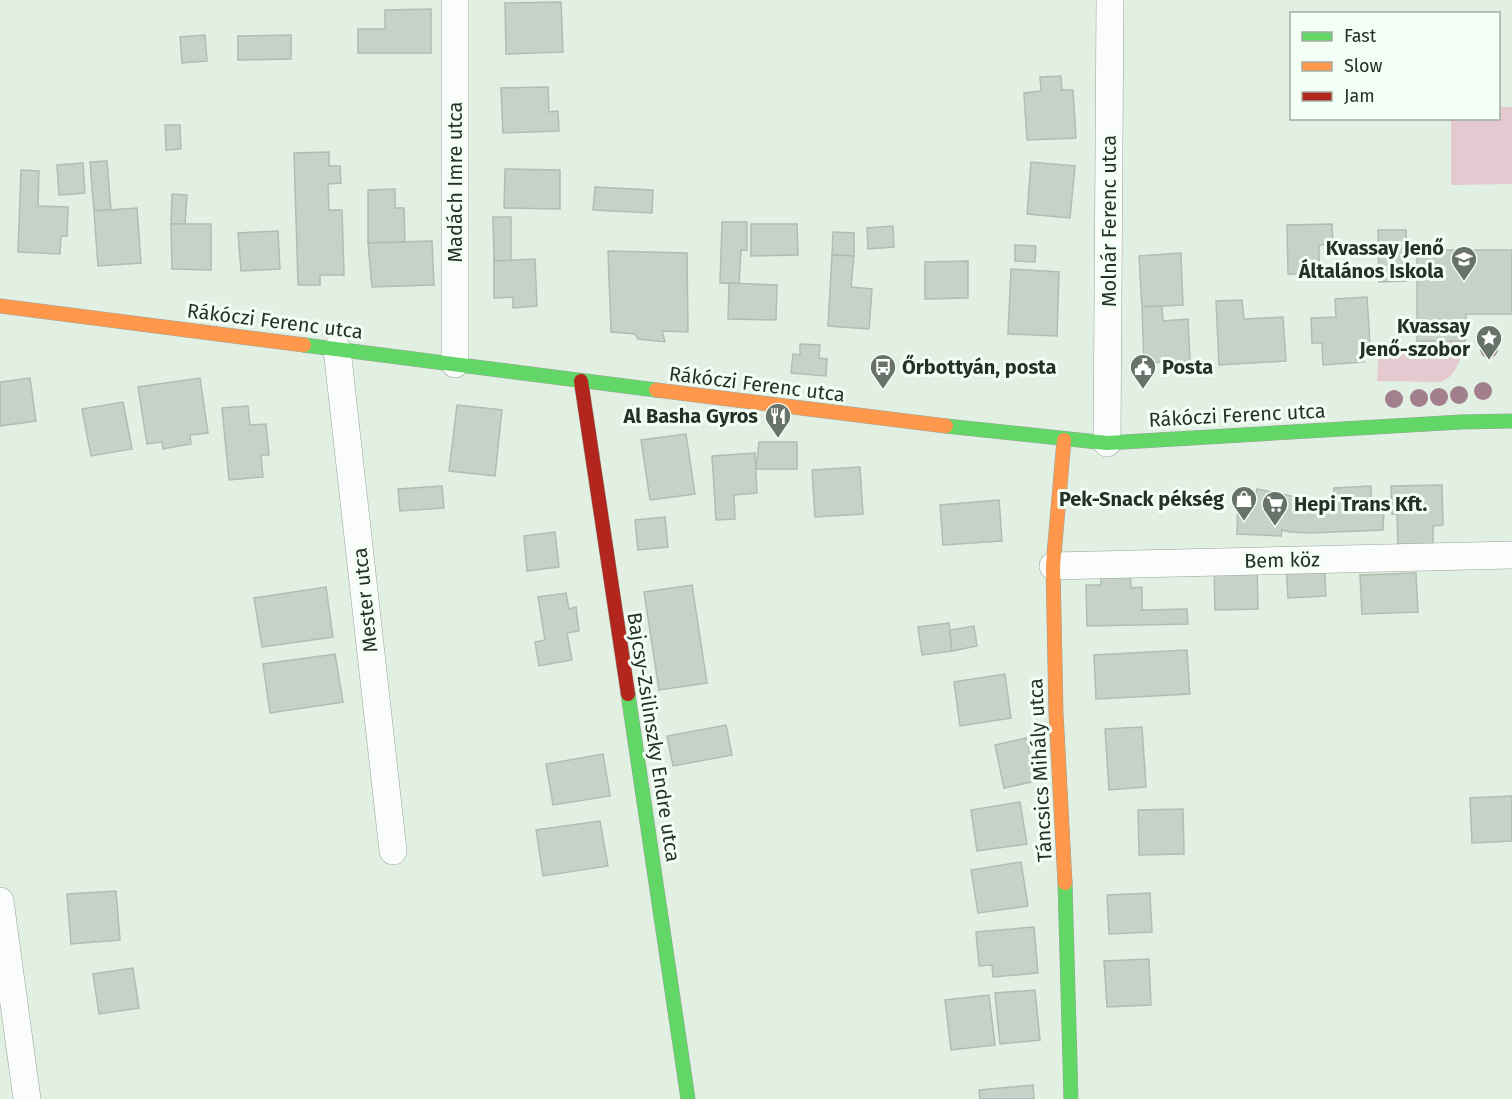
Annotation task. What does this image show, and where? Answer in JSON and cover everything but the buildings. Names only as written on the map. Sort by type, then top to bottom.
[{"type":"main road","name":"Rákóczi Ferenc utca","points":[[0,306],[854,416],[1064,440],[1107,443],[1512,421]]},
{"type":"main road","name":"Bajcsy-Zsilinszky Endre utca","points":[[581,381],[688,1099]]},
{"type":"main road","name":"Táncsics Mihály utca","points":[[1064,440],[1053,566],[1056,713],[1067,920],[1071,1099]]},
{"type":"street","name":"Madách Imre utca","points":[[455,0],[455,364]]},
{"type":"street","name":"Molnár Ferenc utca","points":[[1107,443],[1110,0]]},
{"type":"street","name":"Mester utca","points":[[337,349],[393,851]]},
{"type":"street","name":"Bem köz","points":[[1053,566],[1512,555]]},
{"type":"street","points":[[0,901],[27,1099]]},
{"type":"shaded area","points":[[1500,107],[1512,107],[1512,184],[1451,185],[1451,120],[1500,120]]},
{"type":"shaded area","points":[[1417,341],[1465,341],[1458,365],[1447,379],[1441,382],[1377,381],[1378,359]]},
{"type":"traffic: fast","points":[[304,345],[656,390]]},
{"type":"traffic: fast","points":[[946,426],[1107,443],[1512,421]]},
{"type":"traffic: fast","points":[[628,694],[688,1099]]},
{"type":"traffic: fast","points":[[1065,883],[1071,1099]]},
{"type":"traffic: slow","points":[[0,306],[304,345]]},
{"type":"traffic: slow","points":[[656,390],[946,426]]},
{"type":"traffic: slow","points":[[1064,440],[1053,566],[1056,713],[1065,883]]},
{"type":"traffic: jam","points":[[581,381],[628,694]]},
{"type":"place","name":"Kvassay Jenő Általános Iskola","points":[[1464,282]]},
{"type":"place","name":"Kvassay Jenő-szobor","points":[[1489,361]]},
{"type":"place","name":"Őrbottyán, posta","points":[[883,390]]},
{"type":"place","name":"Posta","points":[[1143,390]]},
{"type":"place","name":"Al Basha Gyros","points":[[778,439]]},
{"type":"place","name":"Pek-Snack pékség","points":[[1244,522]]},
{"type":"place","name":"Hepi Trans Kft.","points":[[1275,527]]}]
